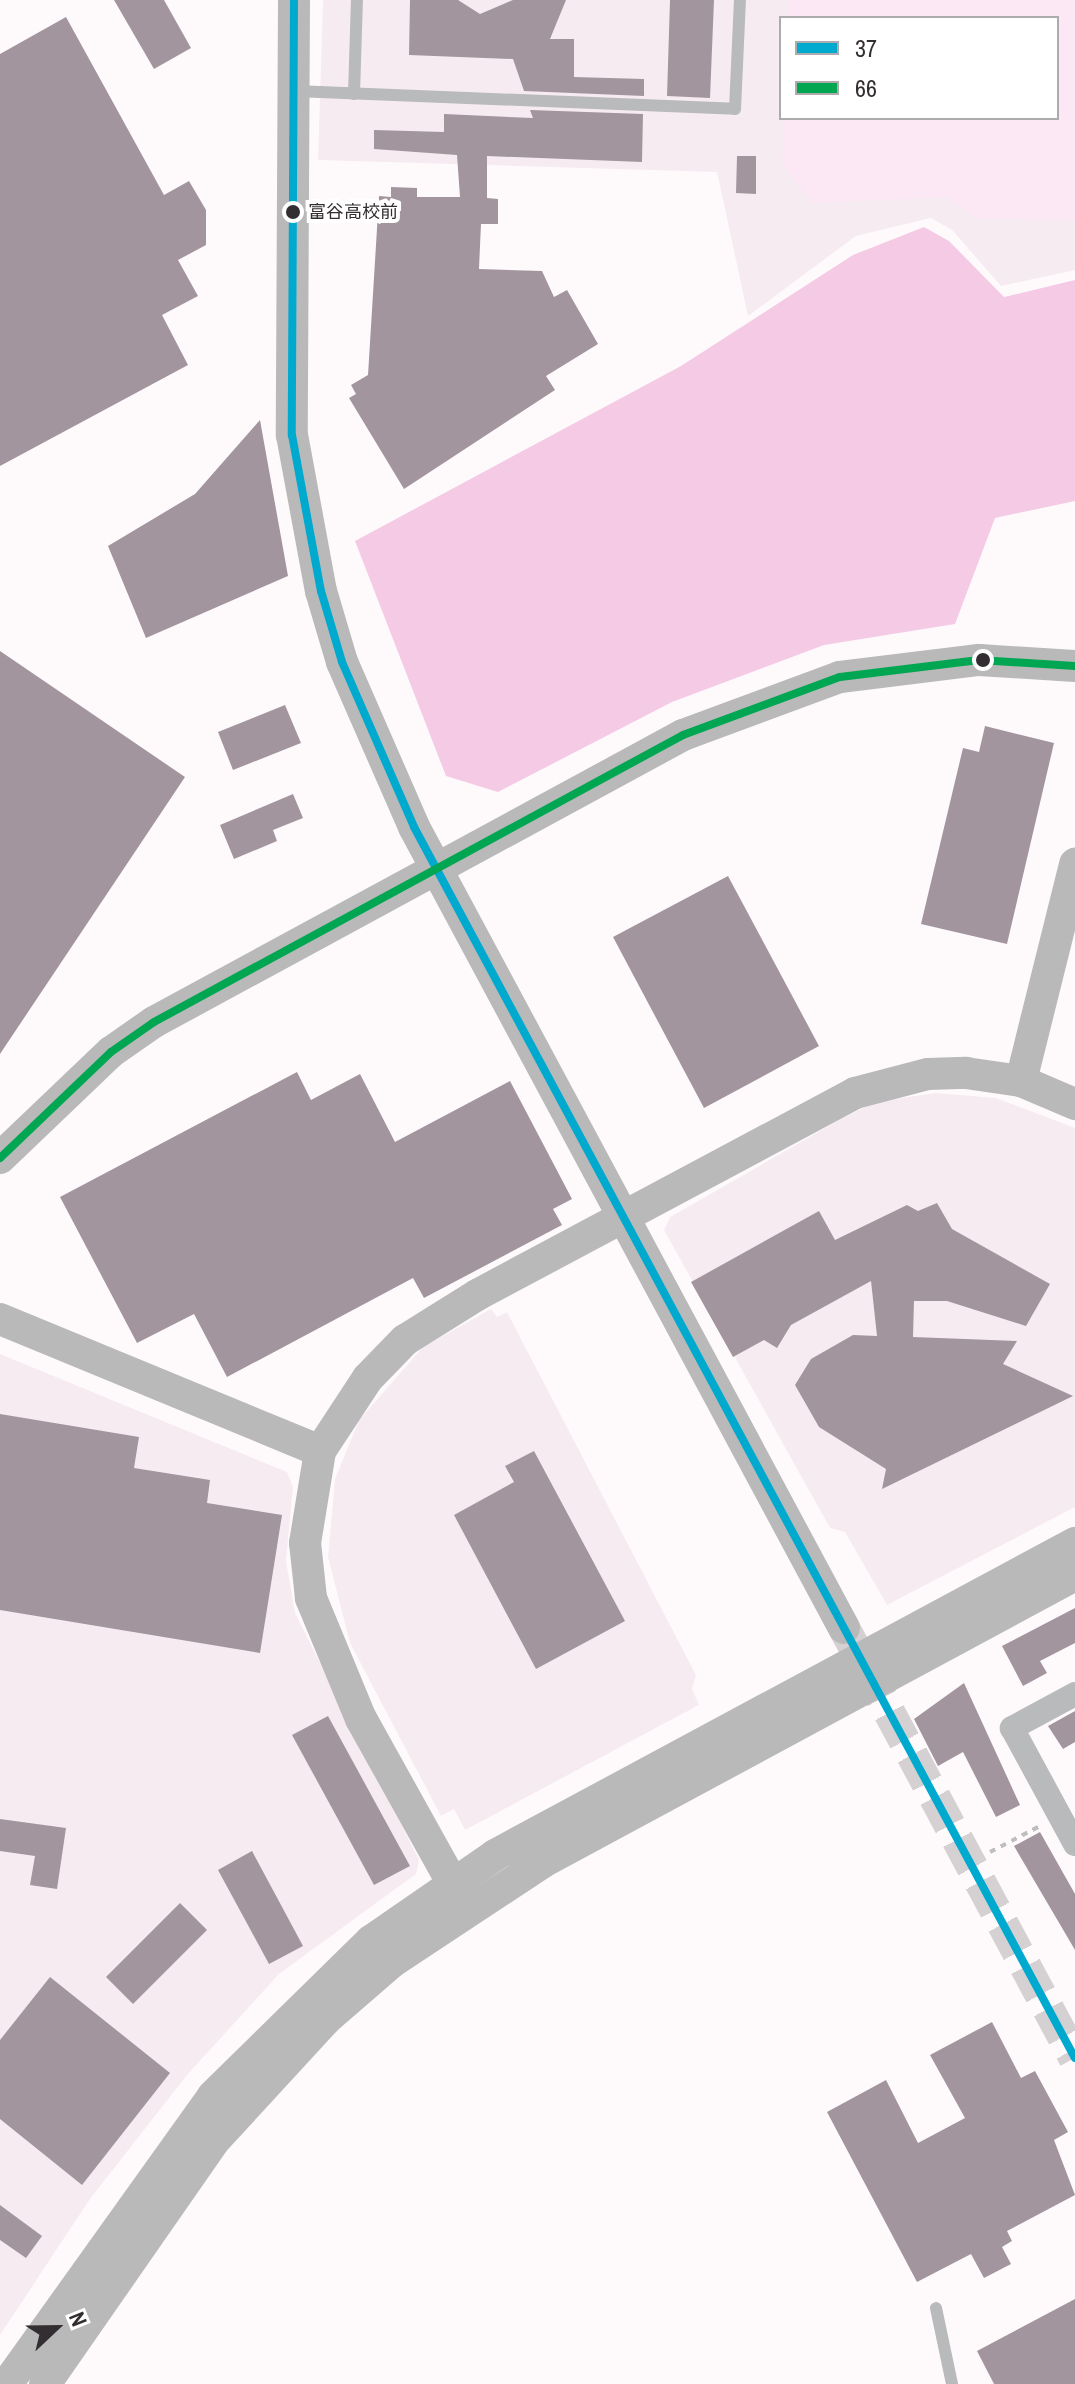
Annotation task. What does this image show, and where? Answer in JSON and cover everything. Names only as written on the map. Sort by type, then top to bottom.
[{"type":"street","points":[[294,0],[291,91],[292,435],[321,591],[368,727],[435,868],[619,1216],[844,1628]]},
{"type":"street","points":[[0,1158],[100,1062],[154,1022],[683,735],[799,690],[907,665],[979,660],[1075,666]]},
{"type":"street","points":[[1021,1081],[1075,864]]},
{"type":"street","points":[[453,1884],[361,1719],[315,1610],[305,1543],[320,1451],[368,1378],[405,1340],[619,1216],[867,1089],[928,1074],[1021,1081],[1075,1104]]},
{"type":"street","points":[[0,1319],[320,1451]]},
{"type":"street","points":[[7,2384],[107,2235],[261,2041],[371,1941],[453,1884],[624,1783],[1075,1543]]},
{"type":"street","points":[[45,2384],[213,2142],[325,2020],[392,1962],[543,1862],[1075,1575]]},
{"type":"street","points":[[1069,1829],[1012,1728],[1075,1694]]},
{"type":"lane","points":[[354,94],[357,0]]},
{"type":"lane","points":[[291,91],[735,109],[740,0]]},
{"type":"lane","points":[[936,2308],[952,2384]]},
{"type":"path","points":[[990,1852],[1069,1829]]},
{"type":"shaded area","points":[[323,0],[1075,0],[1075,270],[1001,286],[952,230],[931,218],[856,236],[748,316],[717,172],[318,160]]},
{"type":"shaded area","points":[[789,0],[1075,0],[1075,220],[976,218],[947,197],[812,203],[782,163],[784,120],[1059,120],[1059,16],[789,16]]},
{"type":"shaded area","points":[[924,227],[949,241],[1004,297],[1075,280],[1075,501],[995,518],[955,624],[824,645],[672,702],[498,792],[446,776],[355,541],[681,366],[853,255]]},
{"type":"shaded area","points":[[935,1093],[996,1098],[1075,1128],[1075,1507],[887,1605],[845,1532],[830,1528],[664,1230],[670,1217],[841,1119],[875,1102]]},
{"type":"shaded area","points":[[491,1309],[497,1317],[507,1312],[696,1675],[692,1689],[699,1705],[465,1830],[454,1809],[441,1816],[350,1643],[328,1557],[335,1479],[359,1420],[423,1347]]},
{"type":"shaded area","points":[[0,1354],[287,1472],[293,1487],[286,1561],[295,1613],[419,1860],[416,1874],[279,1974],[187,2075],[90,2199],[0,2335]]},
{"type":"building","points":[[114,0],[164,0],[191,48],[154,69]]},
{"type":"building","points":[[410,0],[458,0],[480,14],[513,0],[566,0],[550,39],[574,39],[574,77],[644,79],[644,96],[524,91],[513,59],[409,55]]},
{"type":"building","points":[[670,0],[714,0],[710,98],[667,96]]},
{"type":"building","points":[[66,17],[164,195],[189,181],[206,210],[206,245],[178,260],[198,296],[162,315],[188,365],[0,466],[0,54]]},
{"type":"building","points":[[530,110],[643,114],[642,162],[487,156],[487,198],[498,199],[498,224],[481,224],[479,269],[542,271],[554,297],[567,290],[598,344],[546,376],[555,390],[404,489],[349,398],[356,394],[351,385],[368,375],[379,196],[391,197],[391,187],[417,188],[417,197],[460,197],[457,155],[374,149],[374,130],[444,132],[444,114],[533,118]]},
{"type":"building","points":[[737,156],[756,156],[756,194],[736,193]]},
{"type":"building","points":[[260,420],[288,576],[146,638],[108,546],[195,494]]},
{"type":"building","points":[[0,651],[185,777],[0,1054]]},
{"type":"building","points":[[285,705],[301,743],[233,770],[218,732]]},
{"type":"building","points":[[985,726],[1054,743],[1007,944],[921,924],[963,748],[979,752]]},
{"type":"building","points":[[293,794],[303,818],[273,830],[277,841],[234,859],[220,825]]},
{"type":"building","points":[[728,876],[819,1046],[704,1108],[613,937]]},
{"type":"building","points":[[297,1072],[311,1100],[360,1074],[395,1142],[510,1081],[572,1199],[553,1209],[562,1225],[424,1298],[413,1278],[227,1377],[194,1314],[137,1343],[60,1197]]},
{"type":"building","points":[[937,1203],[952,1229],[1050,1284],[1026,1326],[947,1301],[914,1301],[913,1337],[1017,1341],[1003,1364],[1073,1396],[882,1489],[886,1469],[819,1427],[795,1385],[811,1359],[853,1335],[877,1336],[871,1281],[791,1325],[777,1348],[764,1340],[733,1357],[691,1282],[819,1211],[835,1240],[907,1205],[918,1211]]},
{"type":"building","points":[[0,1414],[139,1437],[134,1468],[210,1480],[207,1503],[282,1515],[260,1653],[0,1610]]},
{"type":"building","points":[[534,1451],[625,1621],[536,1669],[454,1515],[514,1482],[505,1466]]},
{"type":"building","points":[[1075,1608],[1075,1643],[1040,1661],[1047,1673],[1023,1686],[1002,1646]]},
{"type":"building","points":[[964,1683],[1020,1805],[996,1817],[963,1752],[938,1766],[914,1719]]},
{"type":"building","points":[[1075,1711],[1075,1742],[1063,1749],[1048,1726]]},
{"type":"building","points":[[328,1716],[410,1866],[374,1885],[292,1735]]},
{"type":"building","points":[[0,1819],[66,1828],[57,1889],[30,1885],[35,1856],[0,1851]]},
{"type":"building","points":[[1040,1832],[1075,1894],[1075,1950],[1014,1846]]},
{"type":"building","points":[[252,1851],[303,1946],[269,1964],[218,1870]]},
{"type":"building","points":[[180,1903],[207,1930],[133,2004],[106,1977]]},
{"type":"building","points":[[50,1977],[170,2073],[82,2185],[0,2119],[0,2040]]},
{"type":"building","points":[[992,2022],[1021,2078],[1035,2071],[1068,2132],[1054,2140],[1075,2195],[1007,2231],[1012,2241],[1002,2247],[1011,2264],[984,2278],[971,2254],[917,2282],[827,2112],[886,2080],[918,2143],[965,2118],[930,2055]]},
{"type":"building","points":[[0,2205],[42,2236],[26,2258],[0,2240]]},
{"type":"building","points":[[1075,2299],[1075,2384],[994,2384],[977,2351]]},
{"type":"tunnel","points":[[844,1628],[1075,2058]]},
{"type":"transit line","name":"37","points":[[294,0],[292,435],[321,591],[342,662],[414,827],[1075,2058]]},
{"type":"transit line","name":"66","points":[[0,1158],[111,1052],[154,1022],[683,735],[840,677],[979,660],[1075,666]]},
{"type":"place","name":"富谷高校前","points":[[293,212]]}]
